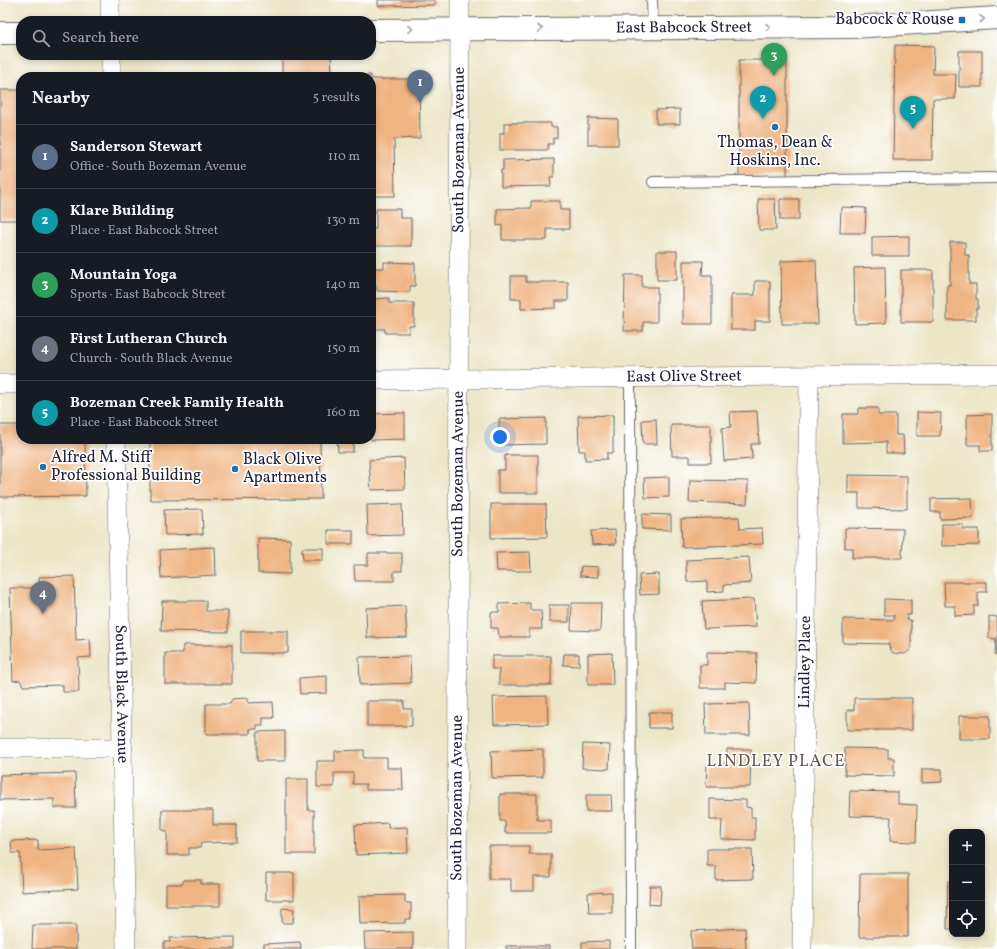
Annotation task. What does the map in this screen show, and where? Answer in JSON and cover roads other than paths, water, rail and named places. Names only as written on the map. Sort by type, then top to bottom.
[{"type":"street","points":[[110,0],[110,16]]},
{"type":"street","name":"South Bozeman Avenue","points":[[457,949],[460,380],[460,0]]},
{"type":"street","name":"East Babcock Street","points":[[376,30],[852,27],[997,18]]},
{"type":"street","points":[[0,33],[16,33]]},
{"type":"street","points":[[111,60],[111,72]]},
{"type":"street","name":"East Olive Street","points":[[376,380],[997,374]]},
{"type":"street","name":"Lindley Place","points":[[802,949],[809,376]]},
{"type":"street","points":[[0,384],[16,384]]},
{"type":"street","name":"South Black Avenue","points":[[116,444],[126,949]]},
{"type":"street","points":[[0,748],[123,748]]},
{"type":"lane","points":[[652,0],[652,28]]},
{"type":"lane","points":[[653,182],[997,178]]},
{"type":"lane","points":[[630,378],[631,949]]},
{"type":"place","name":"Babcock & Rouse","points":[[962,20]]},
{"type":"place","name":"Mountain Yoga","points":[[774,76]]},
{"type":"place","name":"Sanderson Stewart","points":[[420,103]]},
{"type":"place","name":"Klare Building","points":[[763,119]]},
{"type":"place","name":"Thomas, Dean & Hoskins, Inc.","points":[[775,127]]},
{"type":"place","name":"Bozeman Creek Family Health","points":[[913,129]]},
{"type":"place","name":"Alfred M. Stiff Professional Building","points":[[43,467]]},
{"type":"place","name":"Black Olive Apartments","points":[[235,469]]},
{"type":"place","name":"First Lutheran Church","points":[[43,614]]},
{"type":"district","name":"LINDLEY PLACE","points":[[776,761]]}]
